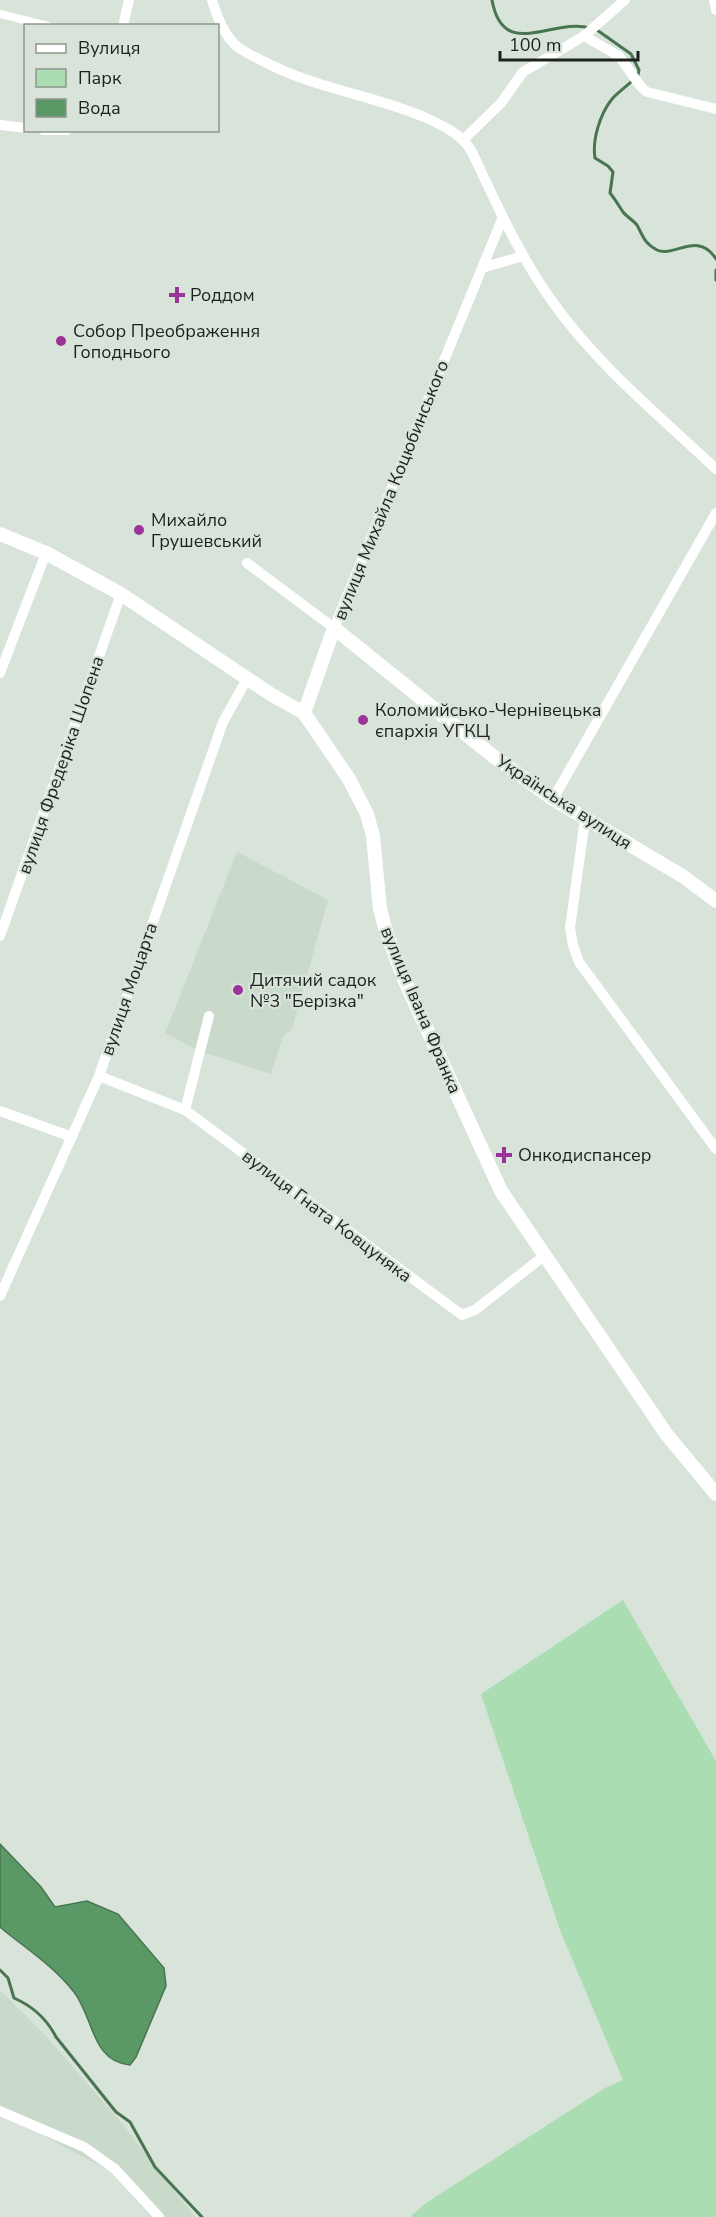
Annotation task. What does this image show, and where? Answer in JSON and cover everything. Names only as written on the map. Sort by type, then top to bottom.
[{"type":"street","points":[[123,24],[129,0]]},
{"type":"street","points":[[212,0],[218,18],[235,44],[243,51],[298,77],[404,108],[434,121],[463,140],[523,256],[553,302],[601,359],[716,469]]},
{"type":"street","points":[[463,140],[501,103],[523,72],[589,31],[625,0]]},
{"type":"street","points":[[714,0],[716,10]]},
{"type":"street","points":[[0,14],[40,24]]},
{"type":"street","points":[[589,31],[619,56],[641,87],[650,93],[716,110]]},
{"type":"street","points":[[0,125],[24,128]]},
{"type":"street","name":"вулиця Михайла Коцюбинського","points":[[304,713],[334,628],[504,217]]},
{"type":"street","points":[[482,268],[523,256]]},
{"type":"street","points":[[553,799],[716,513]]},
{"type":"street","name":"вулиця Івана Франка","points":[[0,534],[46,554],[121,594],[247,679],[304,713],[349,779],[361,802],[373,836],[382,917],[404,979],[501,1191],[673,1444],[716,1494]]},
{"type":"street","points":[[0,673],[46,554]]},
{"type":"street","points":[[247,563],[334,628]]},
{"type":"street","name":"вулиця Фредеріка Шопена","points":[[0,936],[121,594]]},
{"type":"street","name":"Українська вулиця","points":[[334,628],[493,756],[553,799],[684,877],[716,901]]},
{"type":"street","name":"вулиця Моцарта","points":[[0,1296],[99,1076],[224,722],[247,679]]},
{"type":"street","points":[[585,819],[570,928],[579,962],[716,1149]]},
{"type":"street","points":[[184,1110],[209,1016]]},
{"type":"street","name":"вулиця Гната Ковцуняка","points":[[99,1076],[184,1110],[462,1315],[475,1310],[544,1256]]},
{"type":"street","points":[[0,1111],[72,1137]]},
{"type":"street","points":[[0,2111],[84,2147],[115,2169],[159,2217]]},
{"type":"shaded area","points":[[237,852],[328,900],[292,1029],[283,1036],[271,1074],[200,1051],[165,1033]]},
{"type":"shaded area","points":[[0,1990],[42,2032],[121,2122],[195,2217],[150,2217],[111,2171],[0,2111]]},
{"type":"green space","points":[[623,1600],[716,1761],[716,2217],[410,2217],[426,2203],[605,2088],[623,2080],[560,1930],[481,1694]]},
{"type":"water","points":[[0,1844],[41,1887],[55,1907],[87,1901],[118,1914],[164,1968],[166,1986],[136,2057],[130,2065],[117,2062],[108,2056],[100,2047],[81,2002],[74,1992],[48,1966],[0,1927]]},
{"type":"waterway","points":[[492,0],[498,19],[507,29],[518,33],[576,26],[590,28]]},
{"type":"waterway","points":[[597,30],[631,54],[639,70],[638,75]]},
{"type":"waterway","points":[[633,80],[614,96],[596,135],[595,158],[613,172],[610,193],[623,212],[637,225],[644,239],[657,250],[671,251],[702,246],[716,259]]},
{"type":"waterway","points":[[716,270],[716,280]]},
{"type":"waterway","points":[[0,1970],[8,1978],[14,1998],[33,2009],[44,2019],[116,2112],[130,2122],[155,2167],[202,2217]]},
{"type":"place","name":"Роддом","points":[[177,295]]},
{"type":"place","name":"Собор Преображення Гоподнього","points":[[61,341]]},
{"type":"place","name":"Михайло Грушевський","points":[[139,530]]},
{"type":"place","name":"Коломийсько-Чернівецька єпархія УГКЦ","points":[[363,720]]},
{"type":"place","name":"Дитячий садок №3 \"Берізка\"","points":[[238,990]]},
{"type":"place","name":"Онкодиспансер","points":[[504,1155]]}]
